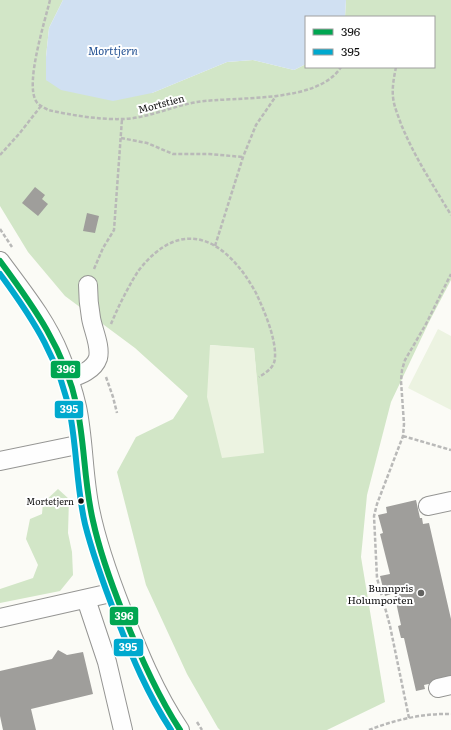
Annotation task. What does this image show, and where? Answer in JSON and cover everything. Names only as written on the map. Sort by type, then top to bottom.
[{"type":"street","points":[[0,261],[42,319],[60,355],[69,379],[77,408],[90,510],[99,544],[115,592],[144,664],[180,730]]},
{"type":"street","points":[[69,379],[86,372],[94,365],[98,355],[91,320],[88,285]]},
{"type":"street","points":[[0,462],[82,444]]},
{"type":"street","points":[[428,506],[451,501]]},
{"type":"street","points":[[0,618],[115,592]]},
{"type":"street","points":[[86,599],[107,662],[123,730]]},
{"type":"path","points":[[0,155],[41,106],[35,100],[32,83],[41,33],[50,0]]},
{"type":"path","name":"Mortstien","points":[[41,106],[57,112],[108,119],[144,117],[174,107],[197,102],[276,96],[303,92],[317,87],[329,80],[340,68]]},
{"type":"path","points":[[396,68],[393,98],[405,134],[416,157],[451,215]]},
{"type":"path","points":[[215,246],[243,157],[256,125],[276,96]]},
{"type":"path","points":[[88,285],[103,248],[114,230],[122,119]]},
{"type":"path","points":[[121,138],[147,143],[173,154],[209,154],[243,157]]},
{"type":"path","points":[[117,413],[98,355],[114,318],[138,272],[158,251],[168,244],[179,240],[189,239],[208,242],[225,253],[243,272],[261,304],[268,322],[275,357],[271,368],[259,377]]},
{"type":"path","points":[[409,718],[390,626],[377,578],[373,526],[377,504],[403,436],[404,424],[401,381],[405,360],[426,324],[451,274]]},
{"type":"path","points":[[403,436],[451,450]]},
{"type":"path","points":[[368,730],[409,718],[451,714]]},
{"type":"green space","points":[[0,0],[63,0],[49,28],[46,57],[46,80],[152,93],[227,62],[253,60],[294,70],[305,64],[305,68],[435,68],[435,16],[345,16],[346,0],[451,0],[451,280],[429,322],[391,402],[367,495],[361,557],[385,702],[327,730],[220,730],[218,728],[187,674],[146,585],[117,472],[136,437],[173,419],[188,396],[135,348],[65,296],[28,252],[0,206]],"holes":[[[210,345],[254,349],[263,452]]]},
{"type":"green space","points":[[438,329],[451,336],[451,410],[408,388]]},
{"type":"green space","points":[[210,345],[254,348],[264,453],[222,458],[207,397]]},
{"type":"green space","points":[[58,489],[69,499],[68,533],[72,552],[73,575],[60,591],[0,603],[0,589],[33,578],[38,565],[26,539],[30,519],[42,514],[43,503]]},
{"type":"water","name":"Morttjern","points":[[63,0],[346,0],[345,16],[305,16],[305,64],[294,70],[253,60],[227,62],[152,93],[113,101],[61,90],[46,80],[46,57],[49,28]]},
{"type":"building","points":[[35,187],[45,195],[42,199],[48,204],[38,216],[22,203]]},
{"type":"building","points":[[87,213],[99,216],[95,233],[83,231]]},
{"type":"building","points":[[416,500],[423,524],[429,523],[451,619],[451,679],[424,685],[425,689],[416,691],[404,638],[401,638],[398,626],[401,625],[394,593],[385,596],[380,576],[390,574],[380,534],[383,533],[378,515],[387,513],[386,507]]},
{"type":"building","points":[[58,650],[67,655],[83,652],[93,694],[31,709],[36,730],[3,730],[0,716],[0,671],[52,659]]},
{"type":"transit line","name":"396","points":[[0,261],[36,312],[47,330],[65,367],[72,386],[80,421],[90,507],[102,556],[142,658],[163,702],[180,730]]},
{"type":"transit line","name":"395","points":[[0,274],[35,325],[53,360],[66,398],[71,419],[82,511],[92,548],[108,596],[135,662],[148,690],[171,730]]},
{"type":"place","name":"Mortetjern","points":[[81,501]]},
{"type":"place","name":"Bunnpris Holumporten","points":[[421,593]]}]
